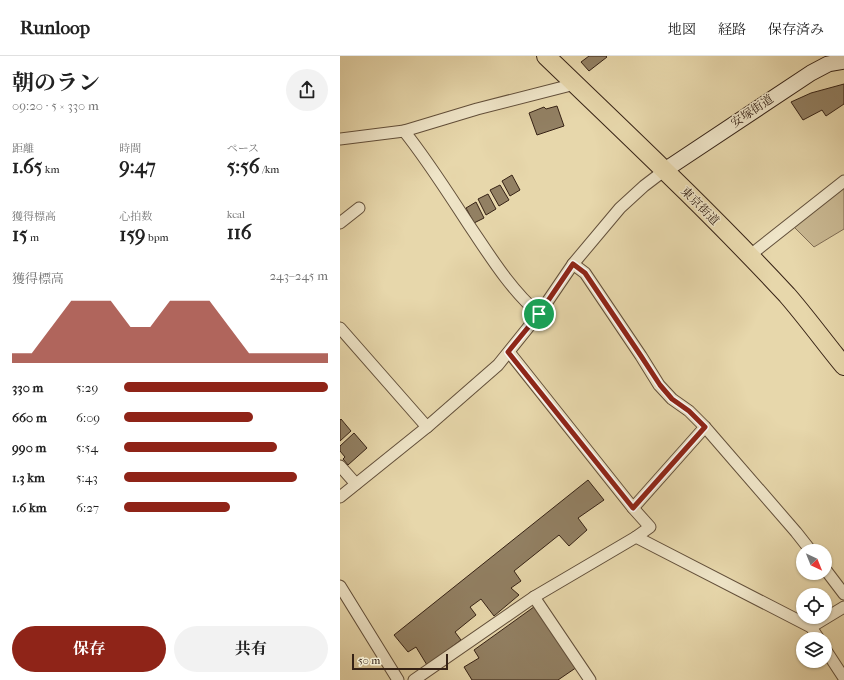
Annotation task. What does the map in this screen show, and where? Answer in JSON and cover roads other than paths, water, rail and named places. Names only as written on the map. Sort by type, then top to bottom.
[{"type":"highway","name":"東京街道","points":[[554,59],[575,84],[665,170],[788,296],[844,366]]},
{"type":"main road","name":"安塚街道","points":[[665,170],[772,98],[832,60],[844,61]]},
{"type":"street","points":[[340,139],[404,131],[477,109],[575,84]]},
{"type":"street","points":[[404,131],[428,161],[496,265],[530,306],[539,314]]},
{"type":"street","points":[[340,497],[427,427],[482,380],[508,352],[539,314],[573,264],[620,208],[644,186],[665,170]]},
{"type":"street","points":[[749,256],[844,182]]},
{"type":"street","points":[[340,223],[358,208]]},
{"type":"street","points":[[573,264],[585,273],[660,385],[672,399],[689,411],[705,427],[805,544]]},
{"type":"street","points":[[340,328],[427,427]]},
{"type":"street","points":[[414,680],[534,597],[636,537],[650,527],[633,508],[508,352]]},
{"type":"street","points":[[633,508],[705,427]]},
{"type":"street","points":[[340,466],[356,484]]},
{"type":"street","points":[[636,537],[811,627],[814,632]]},
{"type":"street","points":[[832,578],[844,594]]},
{"type":"street","points":[[340,586],[398,680]]},
{"type":"street","points":[[534,597],[590,680]]},
{"type":"street","points":[[811,627],[844,607]]},
{"type":"street","points":[[832,659],[844,678]]}]
